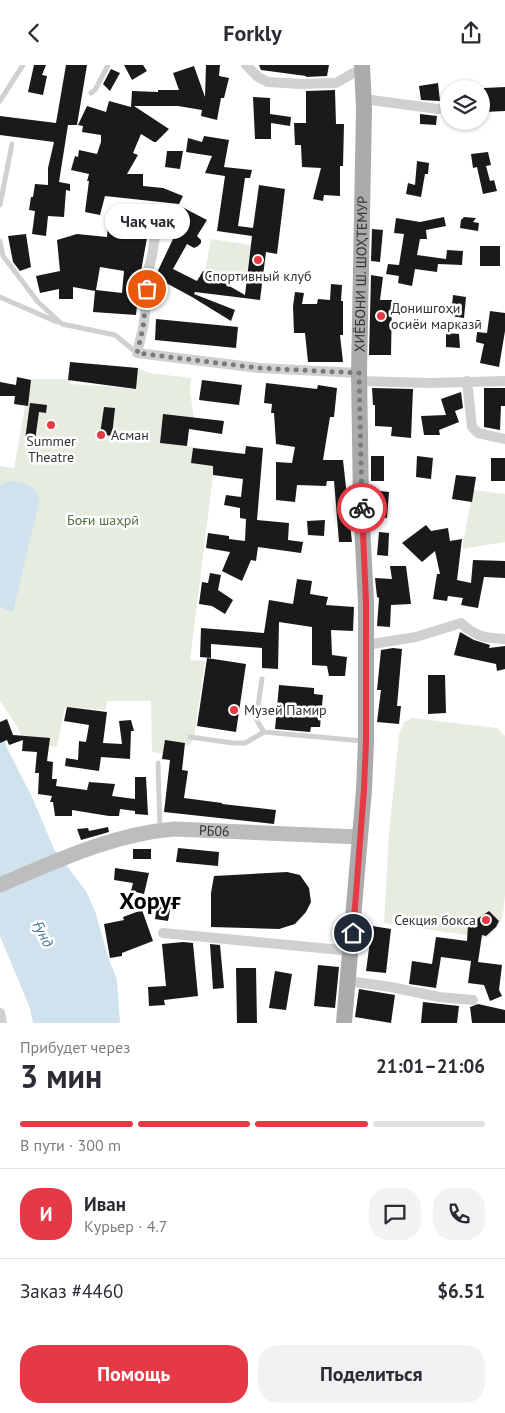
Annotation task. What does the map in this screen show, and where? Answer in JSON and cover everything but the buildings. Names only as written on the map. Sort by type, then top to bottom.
[{"type":"main road","name":"ХИЁБОНИ Ш. ШОҲТЕМУР","points":[[344,1023],[352,951],[366,741],[366,603],[361,503],[359,377],[364,99],[362,66]]},
{"type":"main road","name":"РБ06","points":[[0,885],[72,854],[140,833],[160,830],[360,837]]},
{"type":"street","points":[[246,65],[258,77],[268,81],[301,84],[336,83],[362,66]]},
{"type":"street","points":[[364,99],[438,109]]},
{"type":"street","points":[[158,216],[148,271],[143,328],[137,353],[259,368],[429,383],[505,381]]},
{"type":"street","points":[[467,381],[472,427],[478,433],[505,439]]},
{"type":"street","points":[[366,645],[416,637],[461,623],[471,633],[487,638],[505,639]]},
{"type":"street","points":[[163,933],[352,951]]},
{"type":"street","points":[[348,981],[391,987],[439,997],[474,1000]]},
{"type":"street","points":[[0,1013],[2,1023]]},
{"type":"lane","points":[[0,101],[23,65]]},
{"type":"lane","points":[[91,93],[95,90],[108,65]]},
{"type":"lane","points":[[0,205],[12,144]]},
{"type":"lane","points":[[0,241],[3,256],[38,302],[62,325]]},
{"type":"lane","points":[[0,297],[62,325],[115,335],[137,353]]},
{"type":"lane","points":[[262,679],[256,719],[264,732]]},
{"type":"lane","points":[[190,737],[244,743],[264,732],[366,741]]},
{"type":"lane","points":[[158,763],[160,830]]},
{"type":"green space","points":[[211,239],[251,245],[247,274],[205,272]]},
{"type":"green space","name":"Боғи шаҳрӣ","points":[[138,368],[149,373],[191,378],[190,393],[194,418],[190,418],[187,446],[216,451],[190,660],[205,661],[194,738],[189,746],[168,743],[166,754],[152,752],[151,701],[107,701],[106,710],[65,707],[57,747],[25,742],[0,701],[0,466],[14,468],[30,379],[71,379],[70,384],[135,389]]},
{"type":"green space","points":[[473,490],[505,494],[505,542],[462,549]]},
{"type":"green space","points":[[412,718],[497,728],[505,736],[505,894],[502,919],[497,928],[487,938],[384,923],[389,834],[399,735],[404,722]]},
{"type":"water","points":[[9,481],[28,485],[35,490],[40,498],[13,612],[0,607],[0,485]]},
{"type":"water","name":"Ғунд","points":[[0,731],[32,797],[54,849],[86,891],[95,911],[109,960],[117,980],[120,1023],[33,1023],[30,1008],[0,936]]},
{"type":"way so far","points":[[147,289],[143,328],[137,353],[259,368],[359,373],[362,508]]},
{"type":"place","name":"Спортивный клуб","points":[[258,260]]},
{"type":"place","name":"Чақ чақ","points":[[147,289]]},
{"type":"place","name":"Донишгоҳи осиёи марказӣ","points":[[381,316]]},
{"type":"place","name":"Summer Theatre","points":[[51,425]]},
{"type":"place","name":"Асман","points":[[101,435]]},
{"type":"place","name":"Музей Памир","points":[[234,710]]},
{"type":"place","name":"Секция бокса","points":[[486,920]]},
{"type":"district","name":"Хоруғ","points":[[150,901]]},
{"type":"route","points":[[353,933],[366,741],[366,603],[362,508]]}]
